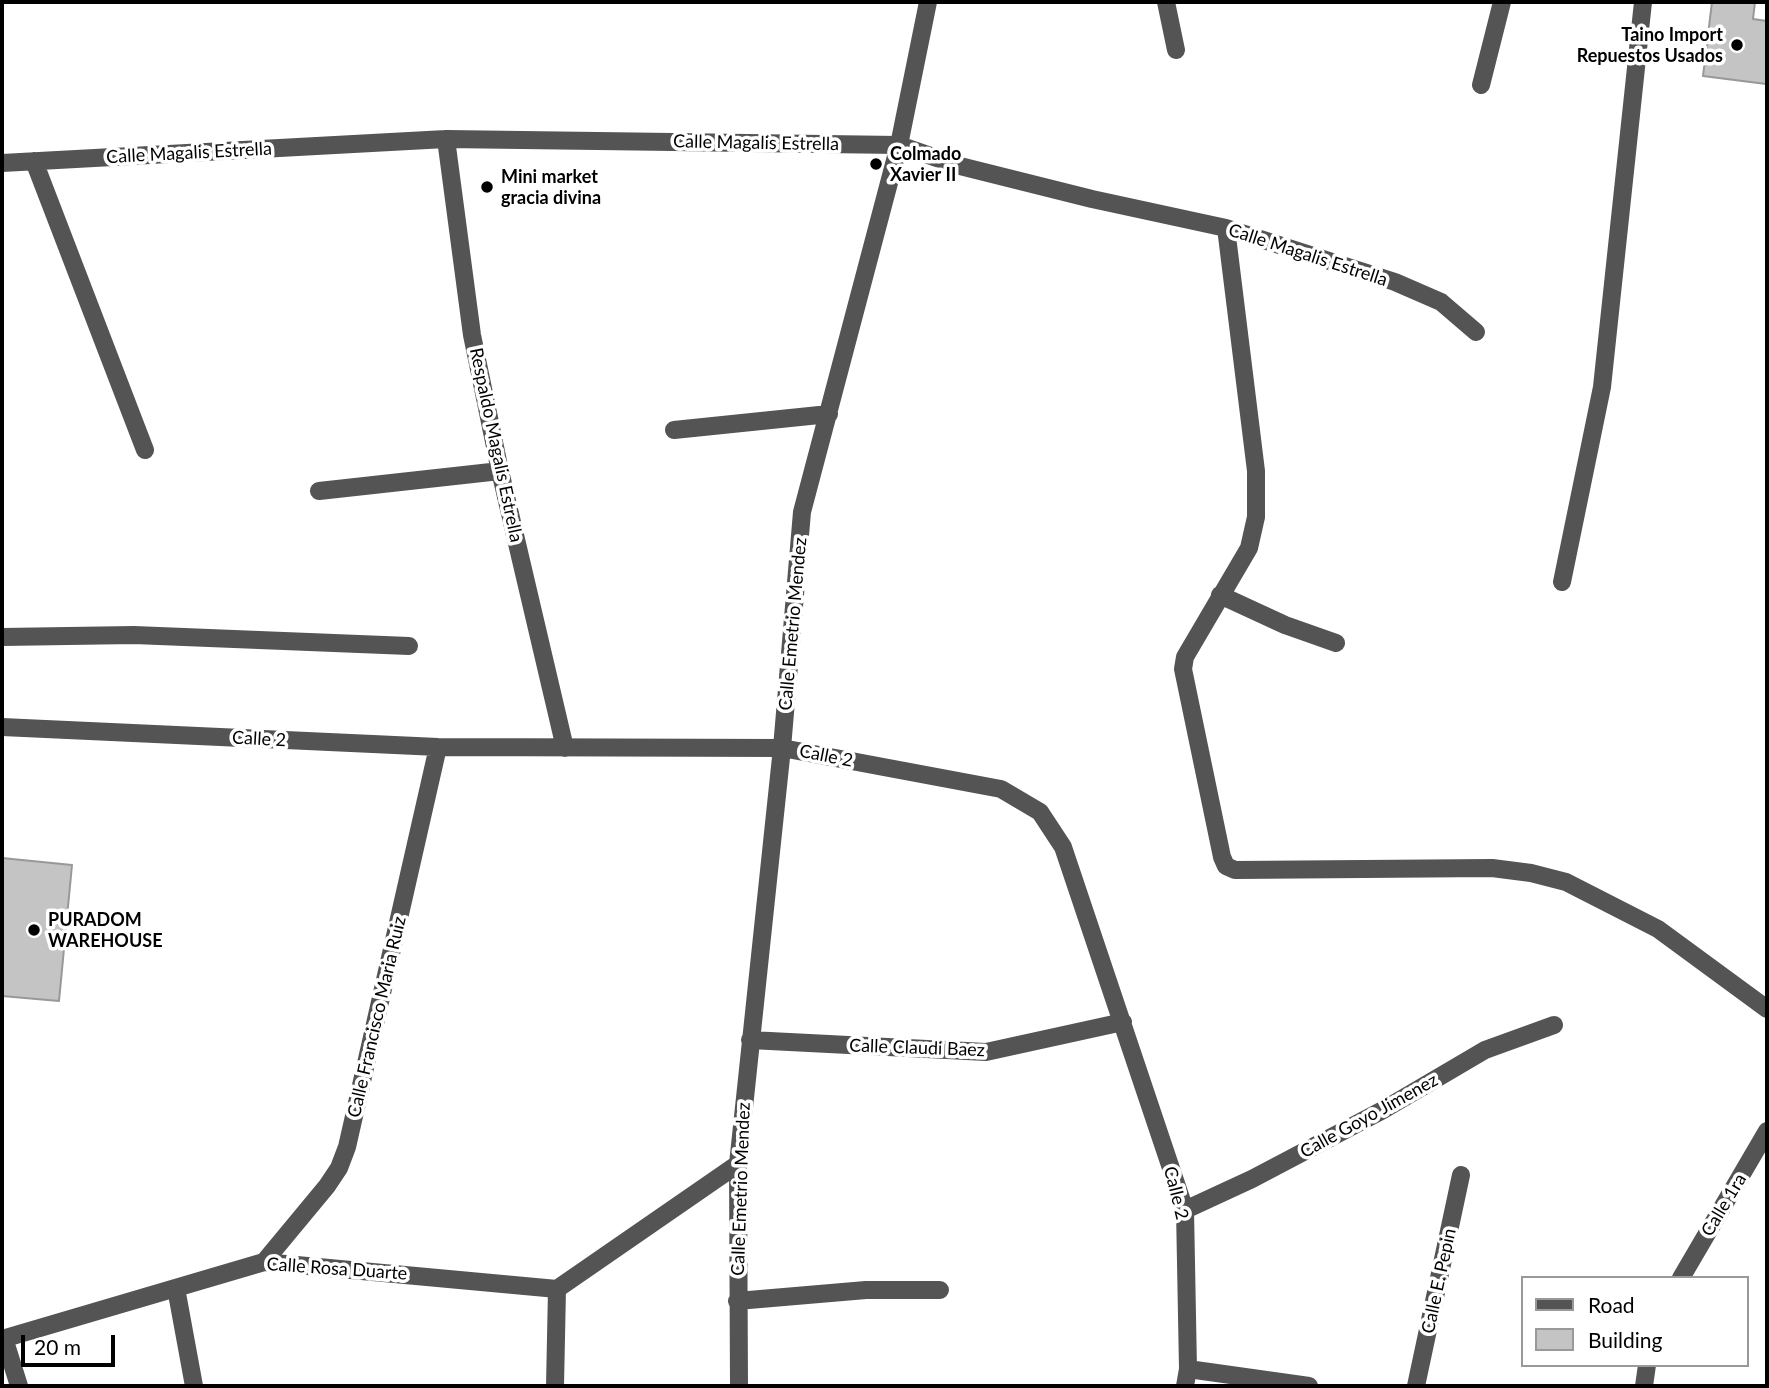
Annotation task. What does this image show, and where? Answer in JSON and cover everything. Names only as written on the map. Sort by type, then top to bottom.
[{"type":"street","name":"Calle Emetrio Mendez","points":[[739,1386],[738,1164],[782,748],[802,512],[899,145],[928,2]]},
{"type":"street","points":[[1166,2],[1176,50]]},
{"type":"street","points":[[1481,85],[1502,2]]},
{"type":"street","points":[[1562,582],[1602,387],[1643,2]]},
{"type":"street","name":"Calle Magalis Estrella","points":[[2,163],[446,139],[899,145],[960,166],[1092,199],[1226,228],[1395,282],[1441,302],[1476,332]]},
{"type":"street","name":"Respaldo Magalis Estrella","points":[[446,139],[472,335],[500,471],[565,748]]},
{"type":"street","points":[[34,161],[145,450]]},
{"type":"street","points":[[1226,228],[1256,471],[1256,517],[1249,548],[1185,657],[1183,669],[1226,866],[1235,870],[1492,868],[1531,873],[1566,882],[1658,929],[1767,1009]]},
{"type":"street","points":[[674,430],[829,414]]},
{"type":"street","points":[[319,491],[500,471]]},
{"type":"street","points":[[1220,595],[1285,625],[1336,643]]},
{"type":"street","points":[[2,637],[134,635],[409,646]]},
{"type":"street","name":"Calle 2","points":[[2,727],[438,747],[782,748],[1001,789],[1040,812],[1063,847],[1185,1210],[1187,1378]]},
{"type":"street","name":"Calle Francisco Maria Ruiz","points":[[264,1262],[333,1177],[347,1147],[438,747]]},
{"type":"street","name":"Calle Claudi Baez","points":[[750,1040],[986,1052],[1123,1022]]},
{"type":"street","name":"Calle Goyo Jimenez","points":[[1185,1210],[1371,1116],[1485,1051],[1554,1025]]},
{"type":"street","name":"Calle 1ra","points":[[1682,1276],[1767,1131]]},
{"type":"street","points":[[555,1386],[557,1289],[738,1164]]},
{"type":"street","name":"Calle E. Pepin","points":[[1416,1386],[1461,1175]]},
{"type":"street","name":"Calle Rosa Duarte","points":[[3,1338],[264,1262],[557,1289]]},
{"type":"street","points":[[176,1289],[194,1386]]},
{"type":"street","points":[[737,1301],[866,1290],[940,1290]]},
{"type":"street","points":[[3,1338],[19,1386]]},
{"type":"street","points":[[1644,1386],[1647,1367]]},
{"type":"street","points":[[1187,1378],[1309,1386]]},
{"type":"building","name":"Taino Import Repuestos Usados","points":[[1712,2],[1755,2],[1753,19],[1767,21],[1766,84],[1703,76]]},
{"type":"building","name":"PURADOM WAREHOUSE","points":[[2,858],[72,865],[59,1001],[2,996]]},
{"type":"place","name":"Taino Import Repuestos Usados","points":[[1737,45]]},
{"type":"place","name":"Colmado Xavier II","points":[[876,164]]},
{"type":"place","name":"Mini market gracia divina","points":[[487,187]]},
{"type":"place","name":"PURADOM WAREHOUSE","points":[[34,930]]}]
